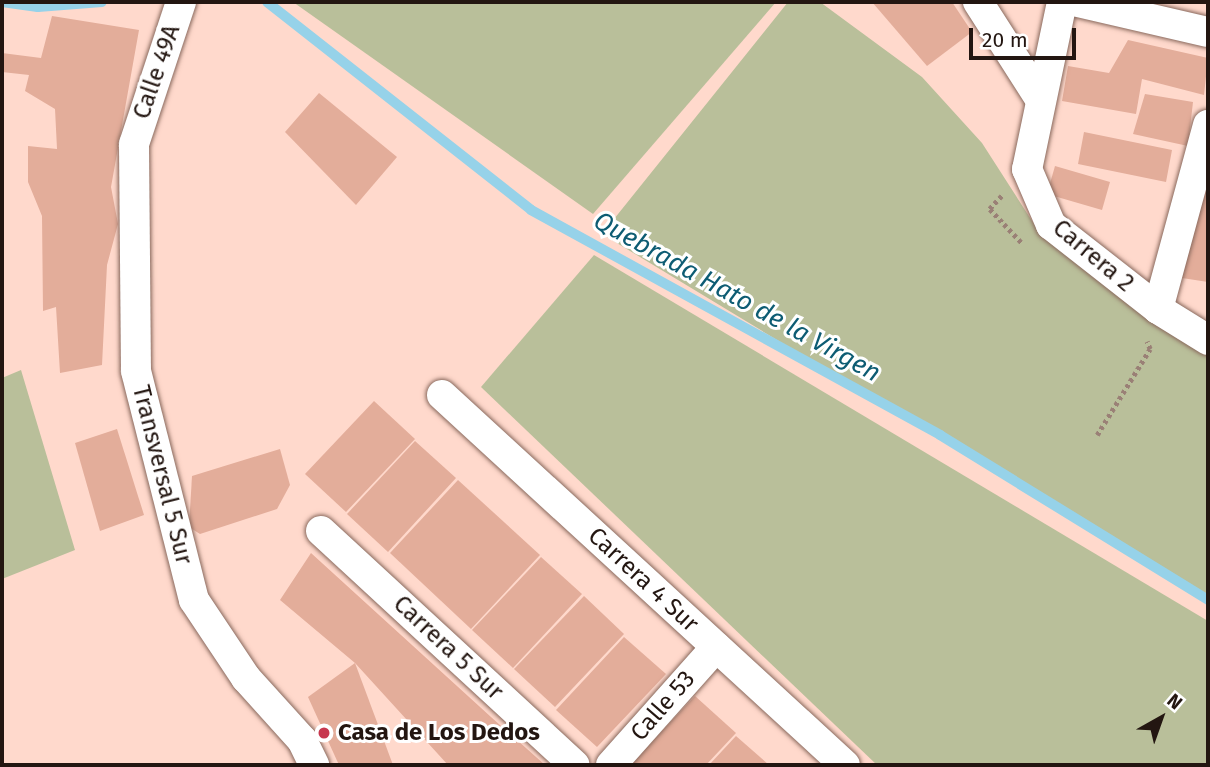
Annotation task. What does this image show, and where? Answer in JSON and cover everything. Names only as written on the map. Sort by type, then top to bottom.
[{"type":"street","name":"Calle 49A","points":[[134,144],[144,101],[181,2]]},
{"type":"street","points":[[978,2],[1040,99]]},
{"type":"street","points":[[1027,169],[1062,2]]},
{"type":"street","points":[[1078,2],[1208,32]]},
{"type":"street","points":[[1150,320],[1208,125]]},
{"type":"street","name":"Transversal 5 Sur","points":[[134,144],[136,371],[194,600],[246,678],[302,740],[314,765]]},
{"type":"street","name":"Carrera 2","points":[[1027,169],[1051,225],[1150,320],[1208,340]]},
{"type":"street","name":"Carrera 4 Sur","points":[[442,396],[845,765]]},
{"type":"street","name":"Carrera 5 Sur","points":[[321,531],[575,765]]},
{"type":"street","name":"Calle 53","points":[[611,765],[716,647]]},
{"type":"path","points":[[1027,169],[990,209],[1030,252]]},
{"type":"path","points":[[1097,435],[1150,349],[1150,320]]},
{"type":"green space","points":[[293,2],[776,2],[593,214]]},
{"type":"green space","points":[[788,2],[820,2],[922,77],[982,143],[1043,238],[1208,349],[1208,601],[602,234]]},
{"type":"green space","points":[[594,255],[1208,621],[1208,765],[877,765],[481,387]]},
{"type":"green space","points":[[21,370],[75,550],[2,579],[2,378]]},
{"type":"building","points":[[872,2],[952,2],[972,32],[927,66]]},
{"type":"building","points":[[52,16],[139,30],[111,187],[118,224],[107,265],[102,365],[60,373],[56,307],[43,311],[42,216],[28,182],[28,146],[57,149],[55,109],[25,91],[29,75],[2,72],[2,53],[41,58]]},
{"type":"building","points":[[1128,40],[1208,58],[1204,95],[1142,79],[1136,114],[1062,101],[1068,66],[1109,73]]},
{"type":"building","points":[[319,93],[397,157],[356,205],[285,132]]},
{"type":"building","points":[[1145,94],[1193,102],[1188,146],[1133,134]]},
{"type":"building","points":[[1084,132],[1172,150],[1166,182],[1078,164]]},
{"type":"building","points":[[1055,166],[1110,182],[1102,210],[1047,194]]},
{"type":"building","points":[[1208,168],[1208,282],[1182,278]]},
{"type":"building","points":[[374,401],[415,439],[346,512],[305,474]]},
{"type":"building","points":[[117,429],[144,515],[100,531],[75,443]]},
{"type":"building","points":[[415,441],[456,478],[388,552],[347,514]]},
{"type":"building","points":[[280,449],[290,485],[277,509],[200,534],[189,527],[192,476]]},
{"type":"building","points":[[458,480],[540,555],[471,629],[390,553]]},
{"type":"building","points":[[311,553],[545,765],[448,765],[355,663],[280,600]]},
{"type":"building","points":[[541,557],[582,594],[513,668],[472,630]]},
{"type":"building","points":[[584,596],[624,634],[555,707],[514,669]]},
{"type":"building","points":[[624,637],[666,674],[597,747],[556,710]]},
{"type":"building","points":[[355,663],[393,765],[339,765],[308,697]]},
{"type":"building","points":[[695,696],[736,733],[706,765],[630,765]]},
{"type":"building","points":[[736,736],[769,765],[709,765]]},
{"type":"waterway","name":"Quebrada Hato de la Virgen","points":[[2,2],[38,7],[102,2]]},
{"type":"waterway","name":"Quebrada Hato de la Virgen","points":[[267,2],[531,210],[940,435],[1208,600]]},
{"type":"place","name":"Casa de Los Dedos","points":[[324,733]]}]
